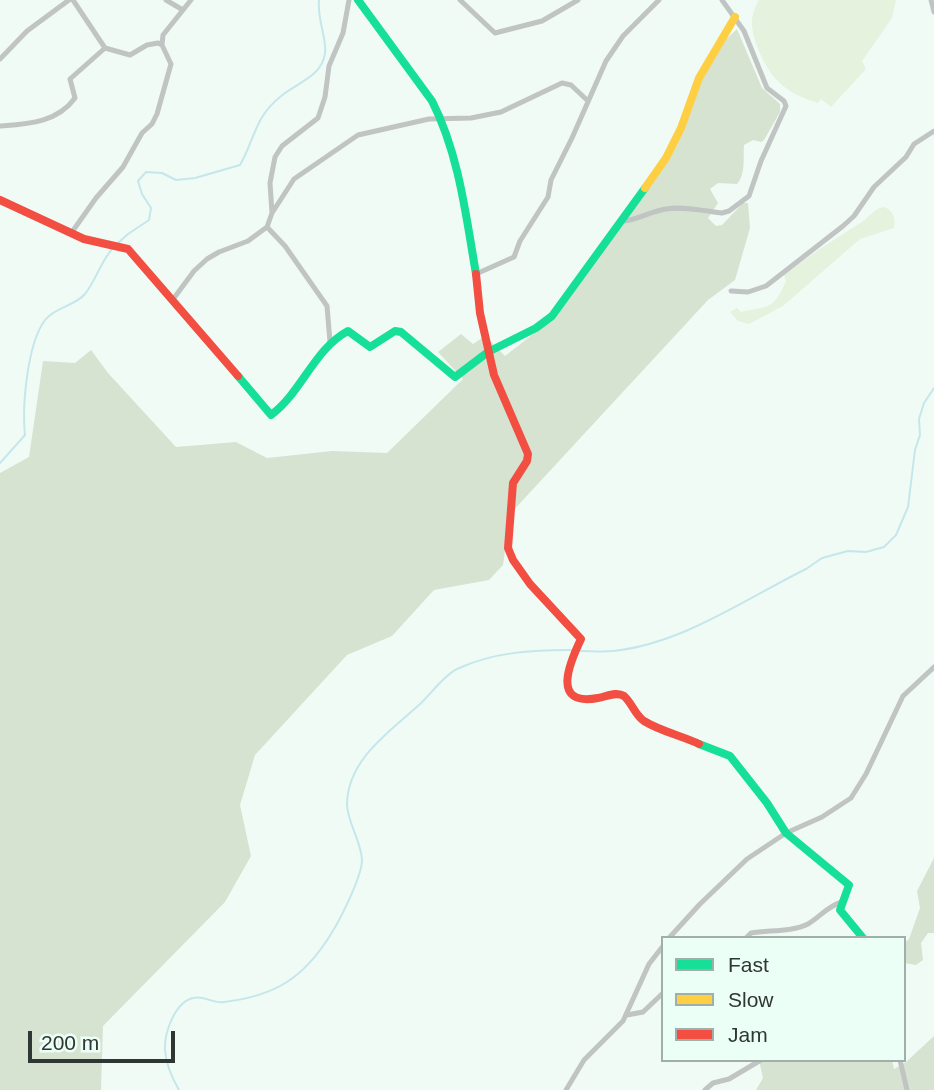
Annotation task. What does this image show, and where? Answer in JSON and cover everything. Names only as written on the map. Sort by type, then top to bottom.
[{"type":"street","points":[[0,59],[27,31],[71,0],[105,48],[130,55],[146,45],[162,45]]},
{"type":"street","points":[[166,0],[183,10]]},
{"type":"street","points":[[72,232],[122,167],[142,132],[152,124],[170,71],[162,45],[163,35],[191,0]]},
{"type":"street","points":[[272,213],[270,183],[275,157],[282,146],[318,118],[325,97],[329,66],[343,33],[349,0]]},
{"type":"street","points":[[358,0],[432,101],[442,119],[462,193],[488,352],[501,396],[527,454],[524,466],[513,483],[508,548],[511,557],[531,585],[581,639],[565,678],[567,687],[577,696],[592,699],[619,694],[626,697],[636,715],[650,725],[730,756],[767,803],[786,833],[849,886],[840,910],[861,936]]},
{"type":"street","points":[[460,0],[495,33],[542,21],[578,0]]},
{"type":"street","points":[[476,274],[493,264],[509,260],[517,253],[520,241],[548,197],[551,180],[606,61],[624,36],[659,0]]},
{"type":"street","points":[[623,220],[637,219],[670,208],[722,213],[750,196],[761,161],[786,106],[784,101],[767,88],[744,31],[722,0]]},
{"type":"street","points":[[931,0],[934,12]]},
{"type":"street","points":[[0,201],[94,243],[128,249],[174,298],[271,415],[284,406],[330,342],[348,331],[370,347],[395,331],[401,332],[455,377],[488,352],[536,328],[552,316],[594,255],[623,220],[673,145],[699,78],[735,17]]},
{"type":"street","points":[[0,126],[28,125],[42,121],[69,105],[75,98],[70,79],[105,48]]},
{"type":"street","points":[[174,298],[194,271],[207,259],[248,241],[267,227],[272,213],[293,179],[358,135],[429,118],[471,118],[501,112],[566,83],[588,101]]},
{"type":"street","points":[[731,291],[748,292],[766,286],[843,226],[854,216],[874,187],[906,157],[914,144],[934,131]]},
{"type":"street","points":[[267,227],[285,246],[327,306],[330,342]]},
{"type":"street","points":[[671,936],[747,859],[786,833],[822,817],[851,798],[866,774],[902,696],[934,667]]},
{"type":"street","points":[[748,936],[751,933],[798,928],[808,924],[834,904],[842,902]]},
{"type":"street","points":[[566,1090],[584,1060],[627,1015],[649,964],[661,949]]},
{"type":"street","points":[[627,1015],[643,1012],[661,995]]},
{"type":"street","points":[[705,1090],[713,1083],[729,1079],[758,1062]]},
{"type":"street","points":[[900,1062],[906,1090]]},
{"type":"green space","points":[[759,0],[896,0],[892,18],[862,61],[866,69],[831,107],[821,99],[818,103],[787,89],[767,67],[752,28],[752,17]]},
{"type":"green space","points":[[737,29],[762,88],[780,104],[780,112],[764,140],[753,140],[744,145],[743,171],[737,184],[718,183],[710,189],[718,203],[708,218],[716,226],[722,225],[743,203],[748,203],[750,228],[735,280],[708,300],[510,514],[503,565],[489,580],[434,590],[392,636],[347,655],[255,755],[240,805],[251,856],[225,902],[103,1026],[101,1090],[0,1090],[0,473],[29,457],[43,361],[75,363],[91,350],[108,373],[176,447],[236,442],[267,458],[332,451],[387,453],[463,379],[438,352],[461,334],[473,344],[485,336],[505,356],[555,317],[677,145],[702,79],[722,43]]},
{"type":"green space","points":[[884,207],[893,215],[894,228],[860,239],[783,306],[749,324],[738,321],[730,312],[737,308],[741,312],[770,305],[786,281],[784,275]]},
{"type":"green space","points":[[934,858],[934,933],[928,933],[921,943],[923,960],[916,965],[906,963],[906,941],[920,908],[917,891]]},
{"type":"green space","points":[[934,1036],[934,1090],[756,1090],[763,1078],[759,1062],[892,1062],[894,1069],[906,1062]]},
{"type":"waterway","points":[[117,244],[149,220],[151,208],[138,181],[146,172],[162,173],[176,180],[195,178],[240,165],[256,129],[271,105],[314,74],[323,61],[325,47],[319,0]]},
{"type":"waterway","points":[[0,463],[25,435],[27,376],[39,331],[49,316],[85,294],[113,248]]},
{"type":"waterway","points":[[581,651],[613,651],[664,639],[712,619],[822,558],[848,551],[866,552],[884,547],[896,535],[908,507],[915,450],[920,435],[919,419],[924,403],[934,388]]},
{"type":"waterway","points":[[179,1090],[170,1071],[165,1050],[166,1035],[181,1005],[193,998],[224,1002],[273,989],[299,973],[321,949],[335,928],[354,888],[362,861],[348,812],[349,789],[354,774],[372,748],[457,669],[513,653],[572,650]]},
{"type":"traffic: fast","points":[[358,0],[432,101],[441,121],[455,164],[476,274]]},
{"type":"traffic: fast","points":[[238,376],[271,415],[282,406],[317,359],[336,339],[348,331],[370,347],[395,331],[401,332],[455,377],[488,352],[536,328],[552,316],[645,188]]},
{"type":"traffic: fast","points":[[699,744],[730,756],[767,803],[786,833],[849,885],[840,910],[861,936]]},
{"type":"traffic: slow","points":[[645,188],[666,158],[681,128],[699,78],[735,17]]},
{"type":"traffic: jam","points":[[0,200],[84,239],[128,249],[238,376]]},
{"type":"traffic: jam","points":[[476,274],[480,313],[494,375],[528,454],[527,461],[513,483],[508,548],[530,584],[581,639],[569,670],[569,689],[574,696],[583,699],[614,694],[624,696],[644,721],[699,744]]}]
